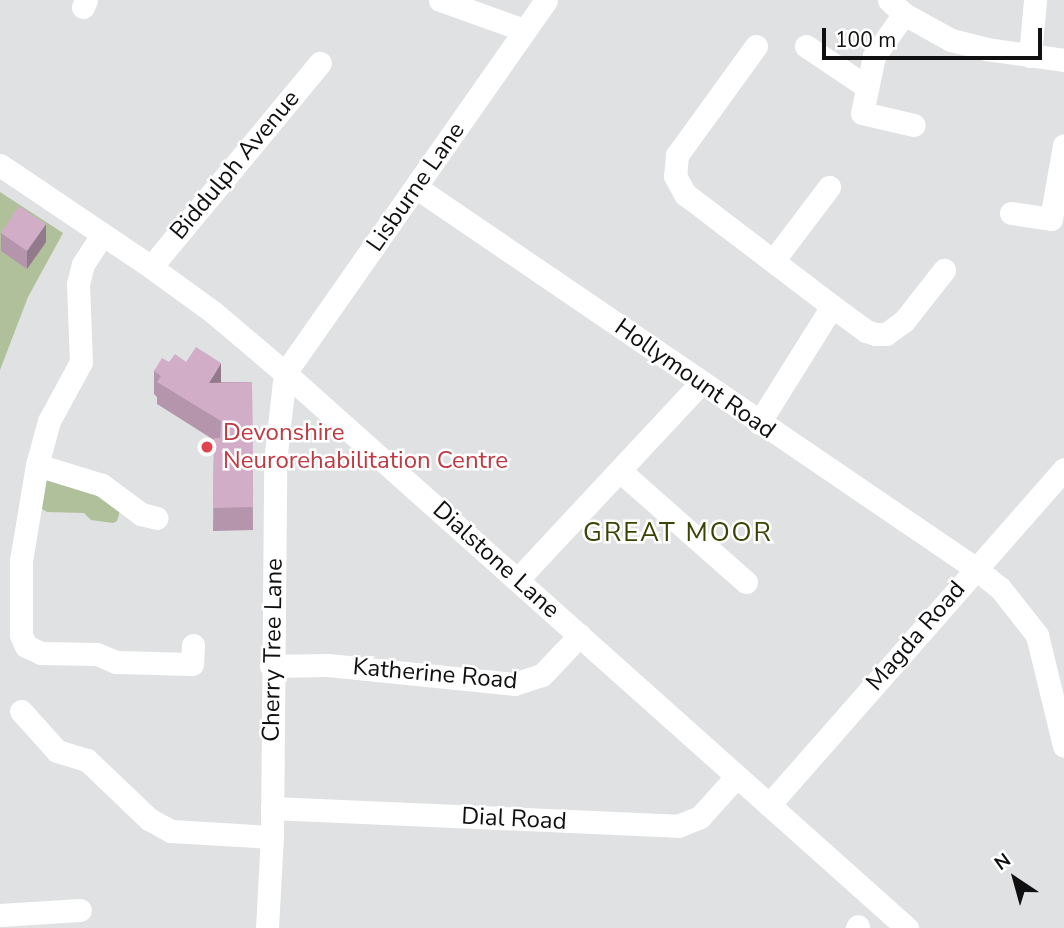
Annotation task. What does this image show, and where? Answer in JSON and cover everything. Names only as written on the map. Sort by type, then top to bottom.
[{"type":"street","points":[[440,0],[524,30]]},
{"type":"street","name":"Lisburne Lane","points":[[285,373],[546,0]]},
{"type":"street","points":[[1030,56],[1035,0]]},
{"type":"street","points":[[914,125],[862,113],[874,56],[897,7],[951,40],[1064,60]]},
{"type":"street","points":[[806,46],[867,87]]},
{"type":"street","points":[[744,57],[677,155],[675,176],[685,194],[866,331],[886,334],[904,321],[944,270]]},
{"type":"street","name":"Biddulph Avenue","points":[[151,267],[320,63]]},
{"type":"street","points":[[1011,213],[1051,219],[1064,145]]},
{"type":"street","name":"Dialstone Lane","points":[[0,165],[213,312],[518,579],[906,928]]},
{"type":"street","points":[[773,261],[829,187]]},
{"type":"street","name":"Hollymount Road","points":[[417,188],[759,424],[975,568],[1020,610],[1037,635],[1064,746]]},
{"type":"street","points":[[102,235],[83,264],[78,285],[81,362],[49,421],[37,465],[21,561],[21,635],[26,646],[41,653],[97,654],[116,662],[192,664],[193,645]]},
{"type":"street","points":[[759,424],[832,306]]},
{"type":"street","name":"Cherry Tree Lane","points":[[267,928],[272,837],[271,666],[275,462],[285,373]]},
{"type":"street","points":[[518,579],[701,383]]},
{"type":"street","points":[[37,465],[102,485],[141,514],[157,519]]},
{"type":"street","name":"Magda Road","points":[[769,805],[1064,469]]},
{"type":"street","points":[[620,471],[746,582]]},
{"type":"street","name":"Katherine Road","points":[[271,666],[328,665],[514,684],[542,675],[580,635]]},
{"type":"street","points":[[21,711],[57,751],[86,760],[149,819],[171,831],[272,837]]},
{"type":"street","name":"Dial Road","points":[[272,808],[678,826],[700,817],[736,777]]},
{"type":"street","points":[[0,915],[80,910]]},
{"type":"green space","points":[[0,192],[63,233],[28,297],[0,370]]},
{"type":"green space","points":[[50,478],[96,489],[120,511],[117,521],[113,523],[91,520],[84,513],[47,512],[42,509],[46,481]]},
{"type":"building","points":[[19,206],[46,224],[27,251],[1,233]]},
{"type":"building","points":[[196,347],[221,363],[209,383],[252,382],[253,507],[213,508],[214,438],[220,438],[221,421],[157,382],[161,376],[154,371],[162,358],[169,362],[175,354],[186,362]]},
{"type":"place","name":"Devonshire Neurorehabilitation Centre","points":[[207,447]]},
{"type":"district","name":"GREAT MOOR","points":[[678,533]]}]
